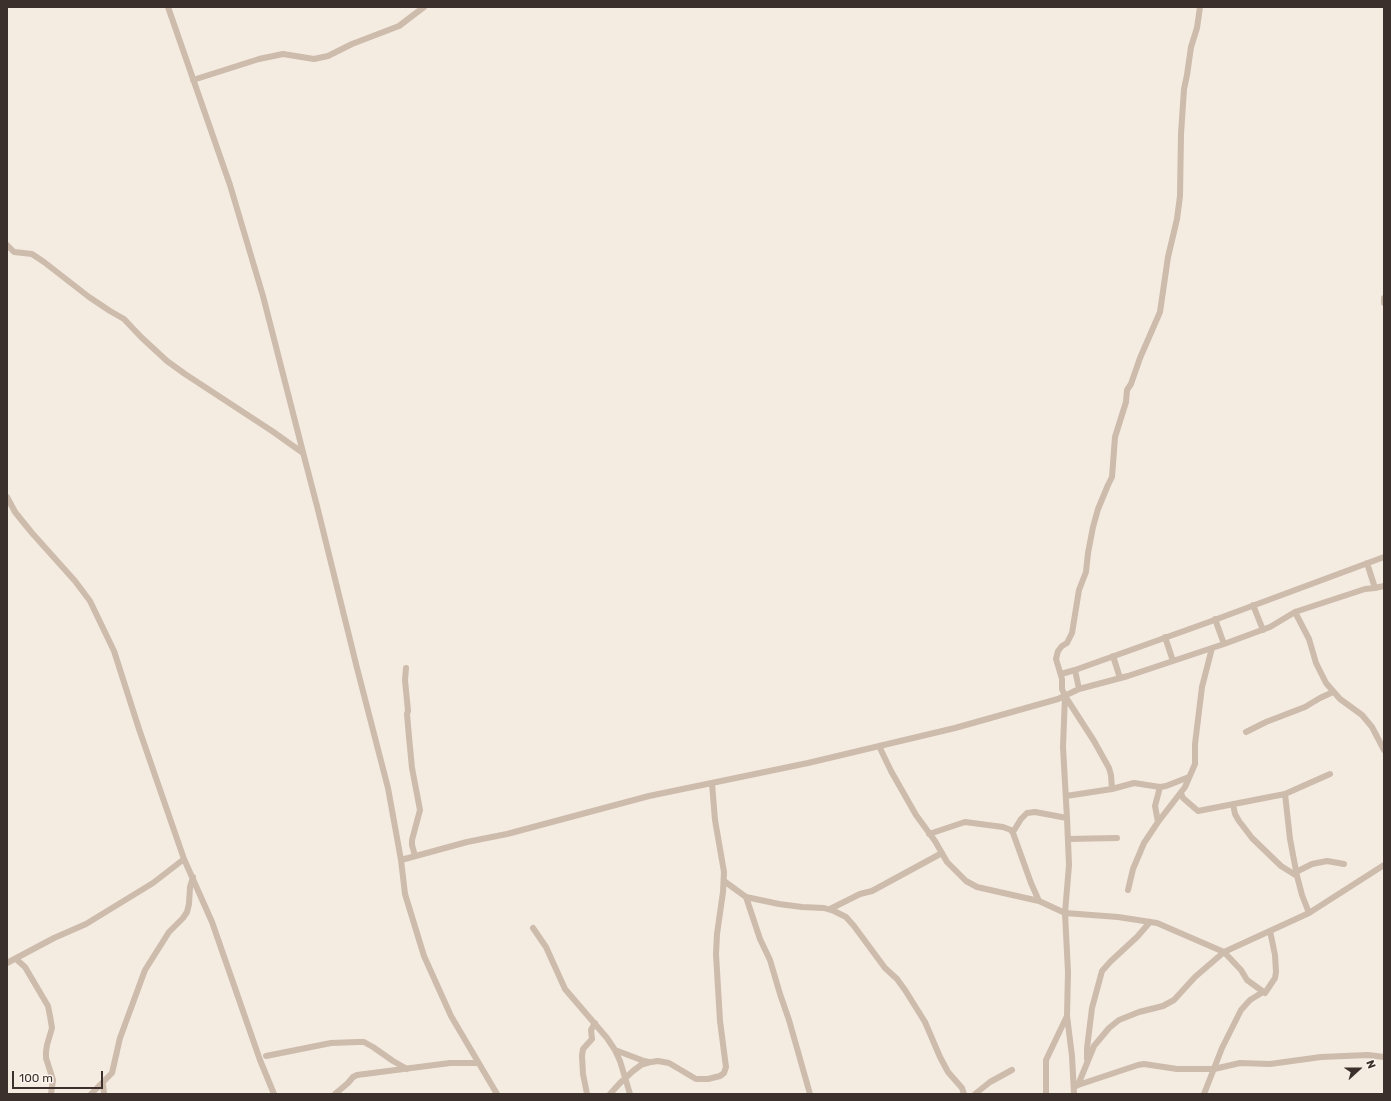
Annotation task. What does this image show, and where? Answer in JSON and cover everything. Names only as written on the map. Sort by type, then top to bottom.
[{"type":"street","points":[[168,7],[230,185],[263,296],[317,506],[356,668],[388,788],[401,860],[405,894],[424,956],[451,1016],[497,1094]]},
{"type":"street","points":[[193,80],[260,59],[283,54],[314,59],[328,56],[352,44],[399,26],[424,7]]},
{"type":"street","points":[[1112,789],[1112,775],[1109,768],[1094,740],[1065,696],[1062,688],[1061,674],[1056,659],[1058,651],[1067,643],[1072,633],[1080,590],[1086,572],[1093,527],[1098,509],[1112,477],[1115,437],[1126,402],[1127,390],[1131,384],[1140,358],[1160,312],[1168,257],[1177,219],[1180,196],[1180,134],[1184,89],[1200,7]]},
{"type":"street","points":[[7,245],[14,252],[32,254],[50,266],[89,297],[110,311],[124,318],[141,337],[185,374],[303,453]]},
{"type":"street","points":[[1384,298],[1384,303]]},
{"type":"street","points":[[7,496],[15,512],[86,595],[114,651],[184,859],[212,922],[260,1060],[274,1094]]},
{"type":"street","points":[[1061,674],[1253,606],[1384,557]]},
{"type":"street","points":[[1367,563],[1375,588]]},
{"type":"street","points":[[401,860],[650,796],[808,763],[955,728],[1065,696],[1079,690],[1173,661],[1263,630],[1278,623],[1295,612],[1366,589],[1384,586]]},
{"type":"street","points":[[1253,606],[1263,630]]},
{"type":"street","points":[[1295,612],[1310,638],[1316,663],[1326,683],[1340,699],[1362,715],[1372,727],[1384,750]]},
{"type":"street","points":[[1215,619],[1224,644]]},
{"type":"street","points":[[1166,637],[1173,661]]},
{"type":"street","points":[[1128,890],[1136,860],[1144,843],[1158,822],[1181,793],[1195,764],[1195,744],[1202,687],[1212,648]]},
{"type":"street","points":[[1113,656],[1120,678]]},
{"type":"street","points":[[406,668],[405,680],[407,714],[412,768],[420,810],[412,840],[415,856]]},
{"type":"street","points":[[1075,670],[1079,690]]},
{"type":"street","points":[[1246,732],[1266,722],[1305,707],[1333,692]]},
{"type":"street","points":[[1065,696],[1062,747],[1068,818],[1069,865],[1065,913],[1068,972],[1067,1016],[1076,1086]]},
{"type":"street","points":[[879,746],[910,804],[947,862],[954,871],[966,881],[977,887],[1039,901],[1065,913],[1118,917],[1150,922],[1183,934],[1224,952],[1241,970],[1247,980],[1265,992]]},
{"type":"street","points":[[1181,793],[1183,798],[1198,811],[1285,794],[1330,774]]},
{"type":"street","points":[[1066,796],[1112,789],[1134,783],[1160,787],[1189,777]]},
{"type":"street","points":[[610,1094],[641,1065],[651,1062],[658,1061],[669,1063],[696,1079],[708,1079],[720,1076],[724,1073],[726,1067],[720,1021],[716,954],[724,872],[715,820],[712,783]]},
{"type":"street","points":[[1158,822],[1155,806],[1160,787]]},
{"type":"street","points":[[1285,794],[1290,839],[1297,874],[1302,895],[1309,912]]},
{"type":"street","points":[[1233,804],[1235,814],[1249,834],[1276,862],[1297,874]]},
{"type":"street","points":[[1013,832],[1021,819],[1027,813],[1035,812],[1068,818]]},
{"type":"street","points":[[929,834],[965,822],[1009,829],[1013,832],[1039,901]]},
{"type":"street","points":[[1068,839],[1117,838]]},
{"type":"street","points":[[830,909],[860,894],[872,891],[942,853]]},
{"type":"street","points":[[7,963],[54,938],[86,924],[153,883],[184,859]]},
{"type":"street","points":[[1297,874],[1312,864],[1327,861],[1344,864]]},
{"type":"street","points":[[1074,1094],[1076,1086],[1094,1046],[1109,1028],[1128,1015],[1148,1008],[1163,1006],[1174,1000],[1195,977],[1224,952],[1309,912],[1384,865]]},
{"type":"street","points":[[91,1094],[103,1084],[113,1072],[120,1038],[145,970],[169,932],[187,912],[190,887],[193,877]]},
{"type":"street","points":[[724,880],[746,897],[779,904],[830,909],[846,917],[885,968],[897,979],[905,990],[925,1022],[945,1067],[953,1079],[962,1088],[964,1094]]},
{"type":"street","points":[[746,897],[760,939],[770,960],[810,1094]]},
{"type":"street","points":[[1086,1064],[1092,1008],[1102,971],[1137,937],[1150,922]]},
{"type":"street","points":[[533,928],[546,947],[565,989],[595,1023],[615,1050],[626,1078],[630,1094]]},
{"type":"street","points":[[1204,1094],[1236,1018],[1250,1000],[1265,992],[1273,982],[1276,972],[1274,947],[1270,931]]},
{"type":"street","points":[[16,959],[25,967],[48,1006],[52,1028],[47,1045],[46,1058],[53,1080],[51,1094]]},
{"type":"street","points":[[1046,1094],[1046,1060],[1067,1016]]},
{"type":"street","points":[[588,1094],[583,1074],[582,1056],[583,1049],[592,1039],[591,1030],[595,1023]]},
{"type":"street","points":[[266,1056],[331,1043],[358,1042],[373,1046],[393,1061],[407,1069]]},
{"type":"street","points":[[615,1050],[644,1061],[651,1062]]},
{"type":"street","points":[[1076,1086],[1138,1065],[1177,1069],[1214,1069],[1240,1063],[1270,1064],[1321,1058],[1368,1055],[1384,1057]]},
{"type":"street","points":[[335,1094],[357,1075],[450,1064],[478,1063]]},
{"type":"street","points":[[975,1094],[990,1082],[1012,1070]]},
{"type":"street","points":[[103,1084],[104,1094]]}]
